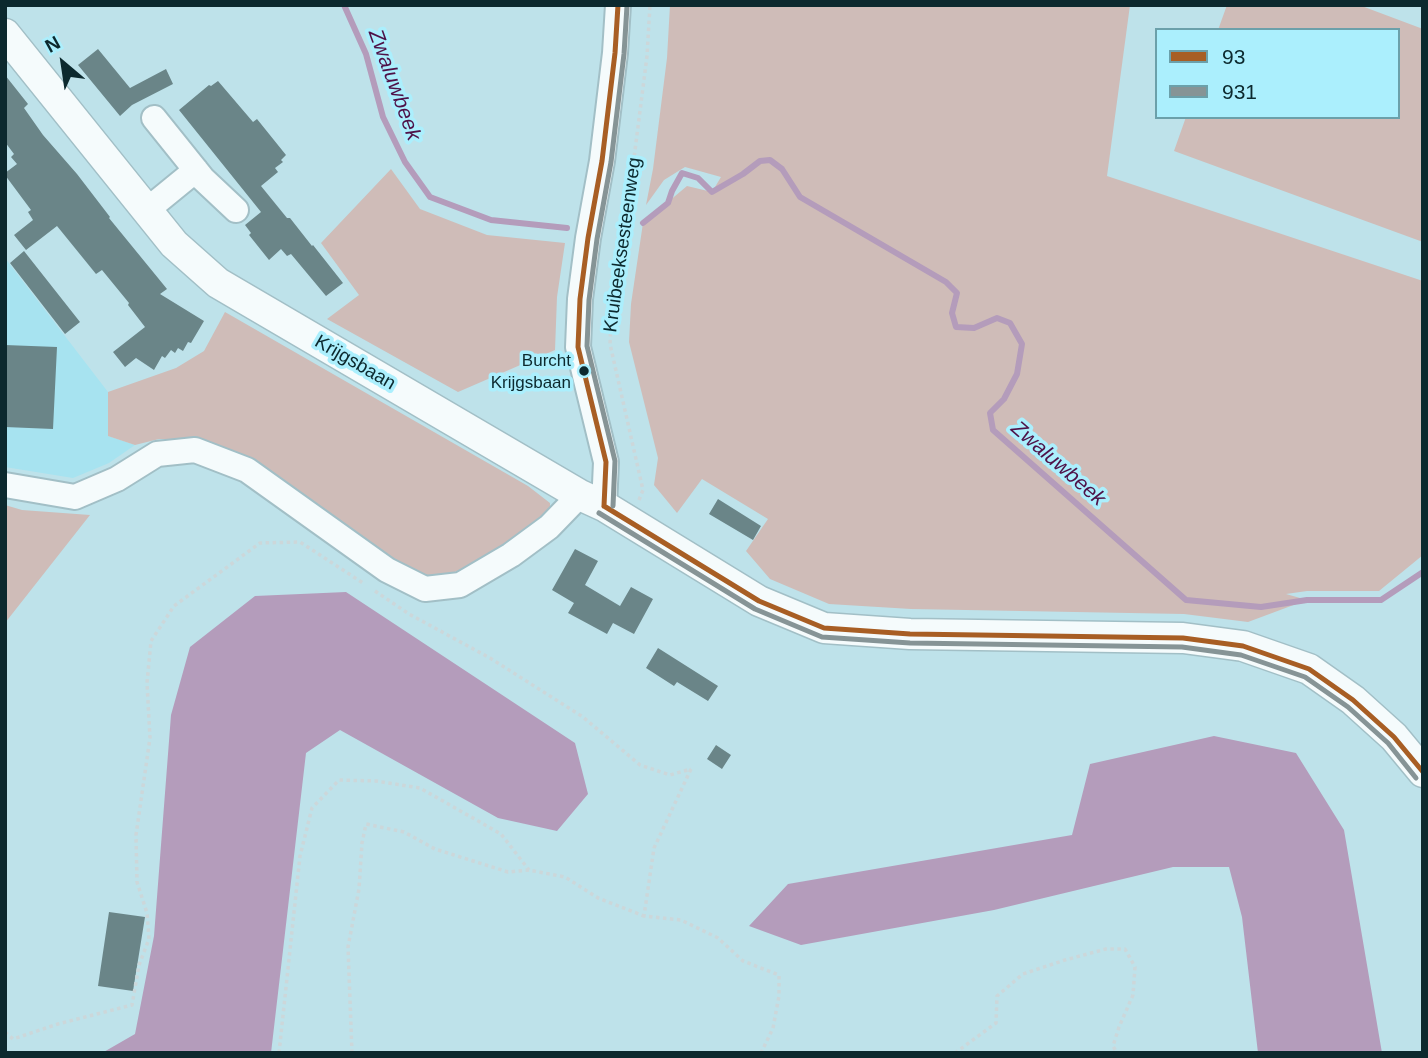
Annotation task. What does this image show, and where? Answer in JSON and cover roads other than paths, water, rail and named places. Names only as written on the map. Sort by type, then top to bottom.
[{"type":"main road","name":"Krijgsbaan","points":[[5,34],[174,244],[218,283],[604,507],[759,601],[824,628],[910,634],[1183,638],[1243,646],[1309,669],[1353,700],[1394,737],[1423,772]]},
{"type":"street","points":[[5,485],[75,497],[117,479],[157,454],[195,450],[247,470],[387,570],[425,589],[460,585],[511,555],[549,527],[604,507],[606,462],[578,347],[580,299],[602,161],[618,5]]},
{"type":"street","points":[[154,118],[203,179],[236,210]]},
{"type":"street","points":[[147,210],[196,170]]},
{"type":"waterway","name":"Zwaluwbeek","points":[[344,5],[366,54],[383,117],[405,162],[430,197],[491,220],[567,228]]},
{"type":"waterway","name":"Zwaluwbeek","points":[[643,223],[668,203],[682,173],[698,178],[712,192],[760,161],[770,160],[782,169],[800,197],[946,282],[957,293],[952,313],[956,327],[974,328],[997,318],[1010,323],[1022,344],[1017,374],[1004,399],[990,413],[993,430],[1186,600],[1261,607],[1307,600],[1381,600],[1423,572]]},
{"type":"place","name":"Burcht Krijgsbaan","points":[[584,371]]}]
